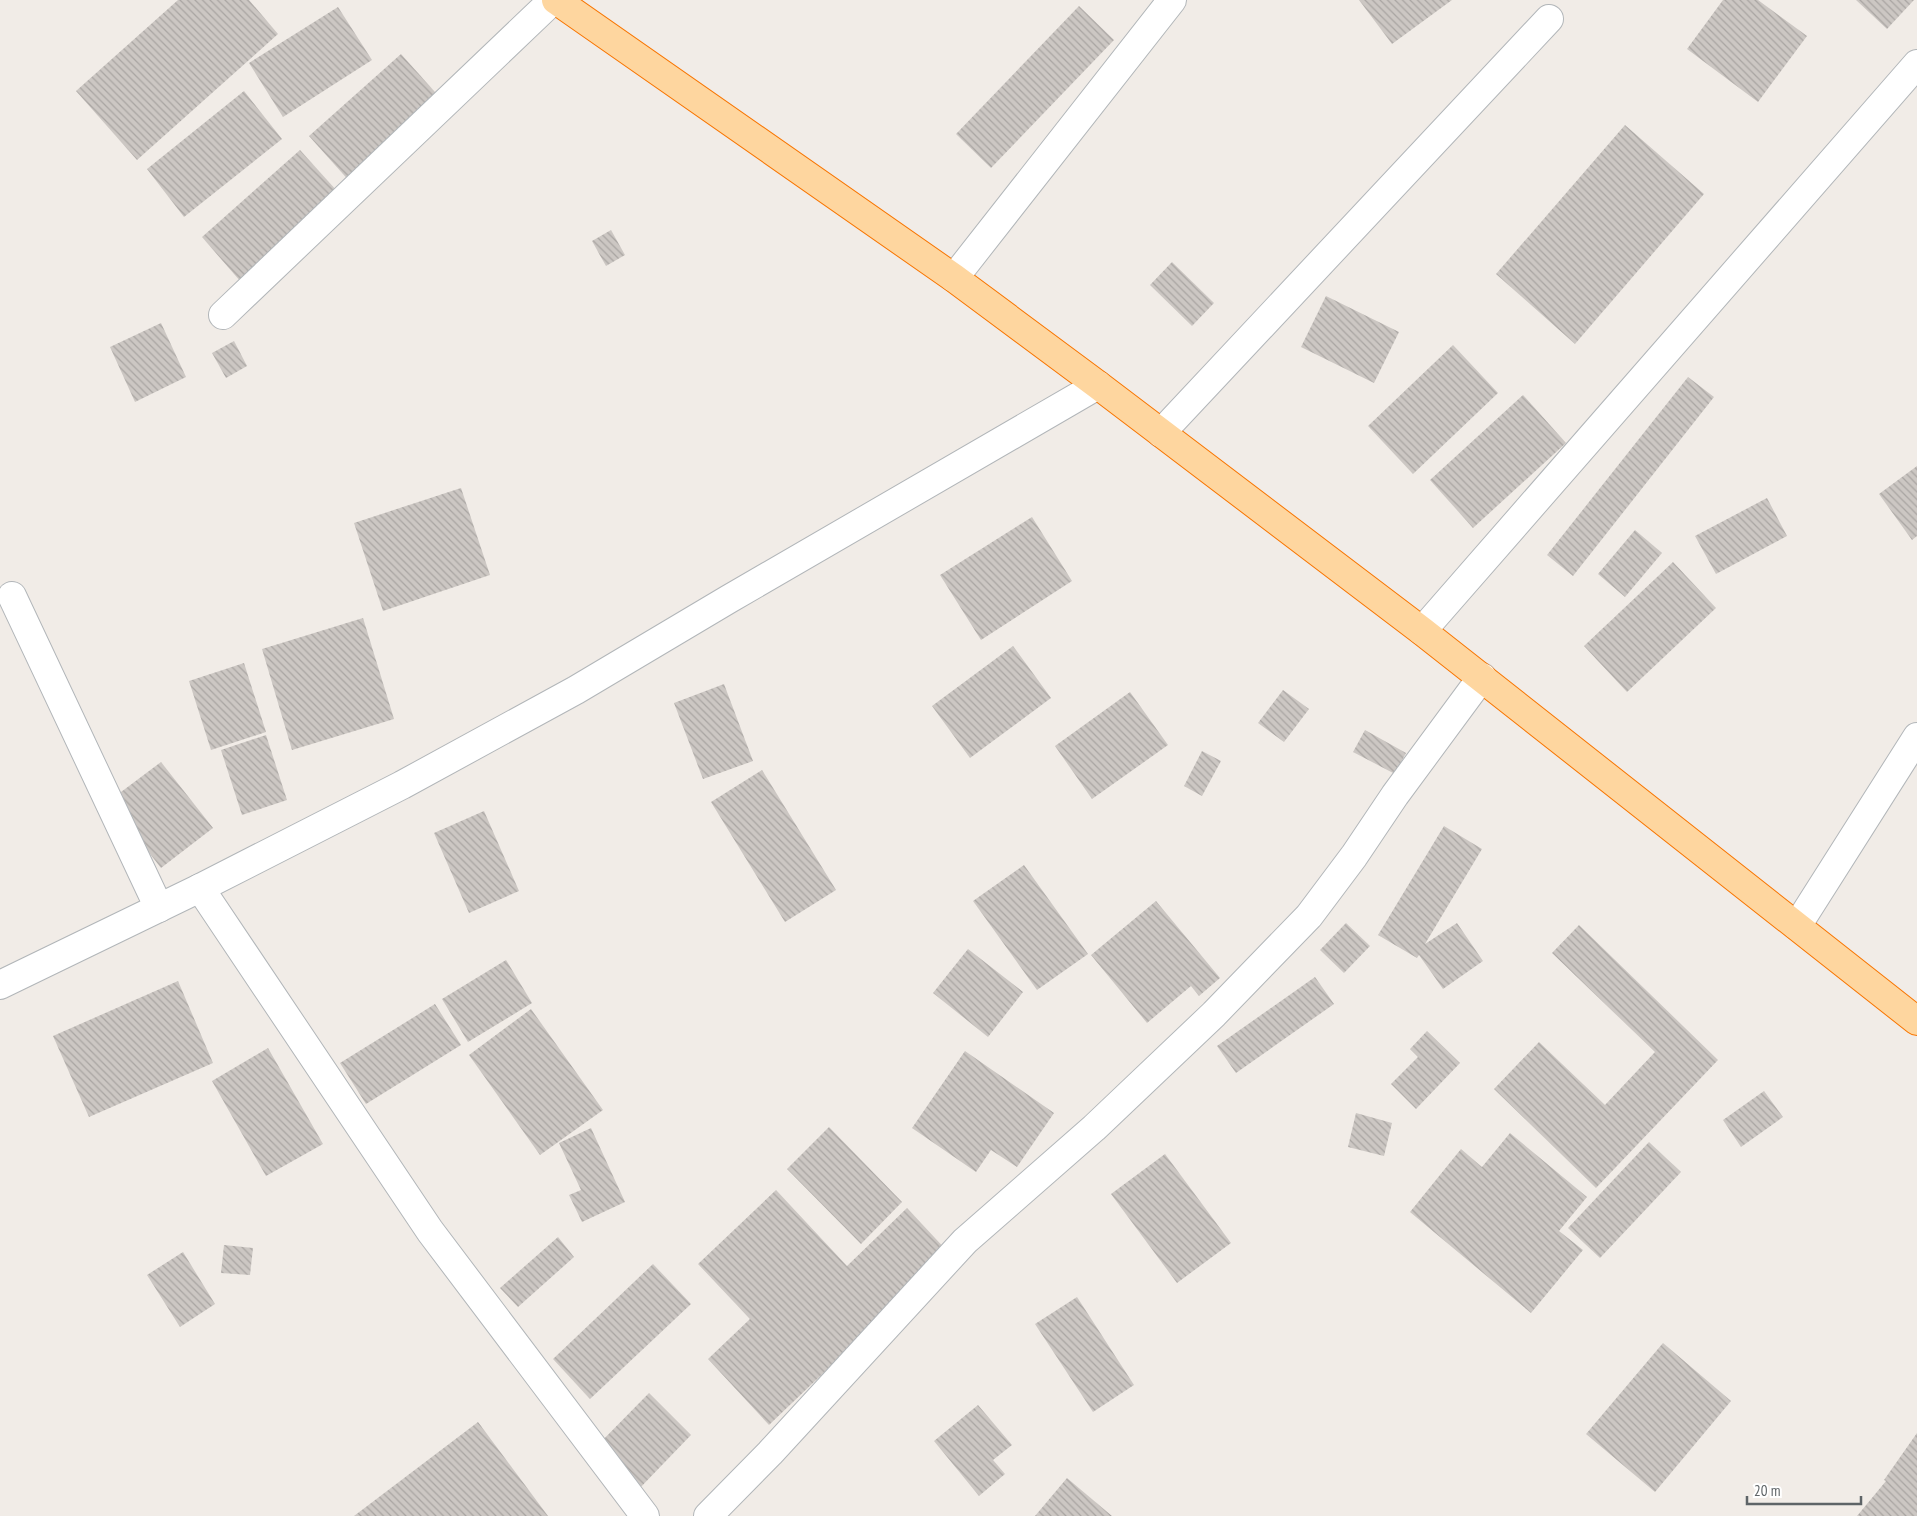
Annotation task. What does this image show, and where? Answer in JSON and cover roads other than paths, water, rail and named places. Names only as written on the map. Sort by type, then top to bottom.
[{"type":"highway","points":[[554,0],[954,278],[1161,432],[1422,630],[1917,1021]]},
{"type":"street","points":[[224,315],[554,0]]},
{"type":"street","points":[[954,278],[1172,0]]},
{"type":"street","points":[[1161,432],[1549,19]]},
{"type":"street","points":[[1422,630],[1917,64]]},
{"type":"street","points":[[0,985],[200,888],[402,785],[576,690],[1098,385]]},
{"type":"street","points":[[12,596],[159,908]]},
{"type":"street","points":[[708,1516],[770,1453],[965,1240],[1094,1128],[1214,1014],[1308,916],[1354,856],[1395,795],[1482,677]]},
{"type":"street","points":[[1797,926],[1917,737]]},
{"type":"street","points":[[200,888],[430,1231],[645,1516]]}]
